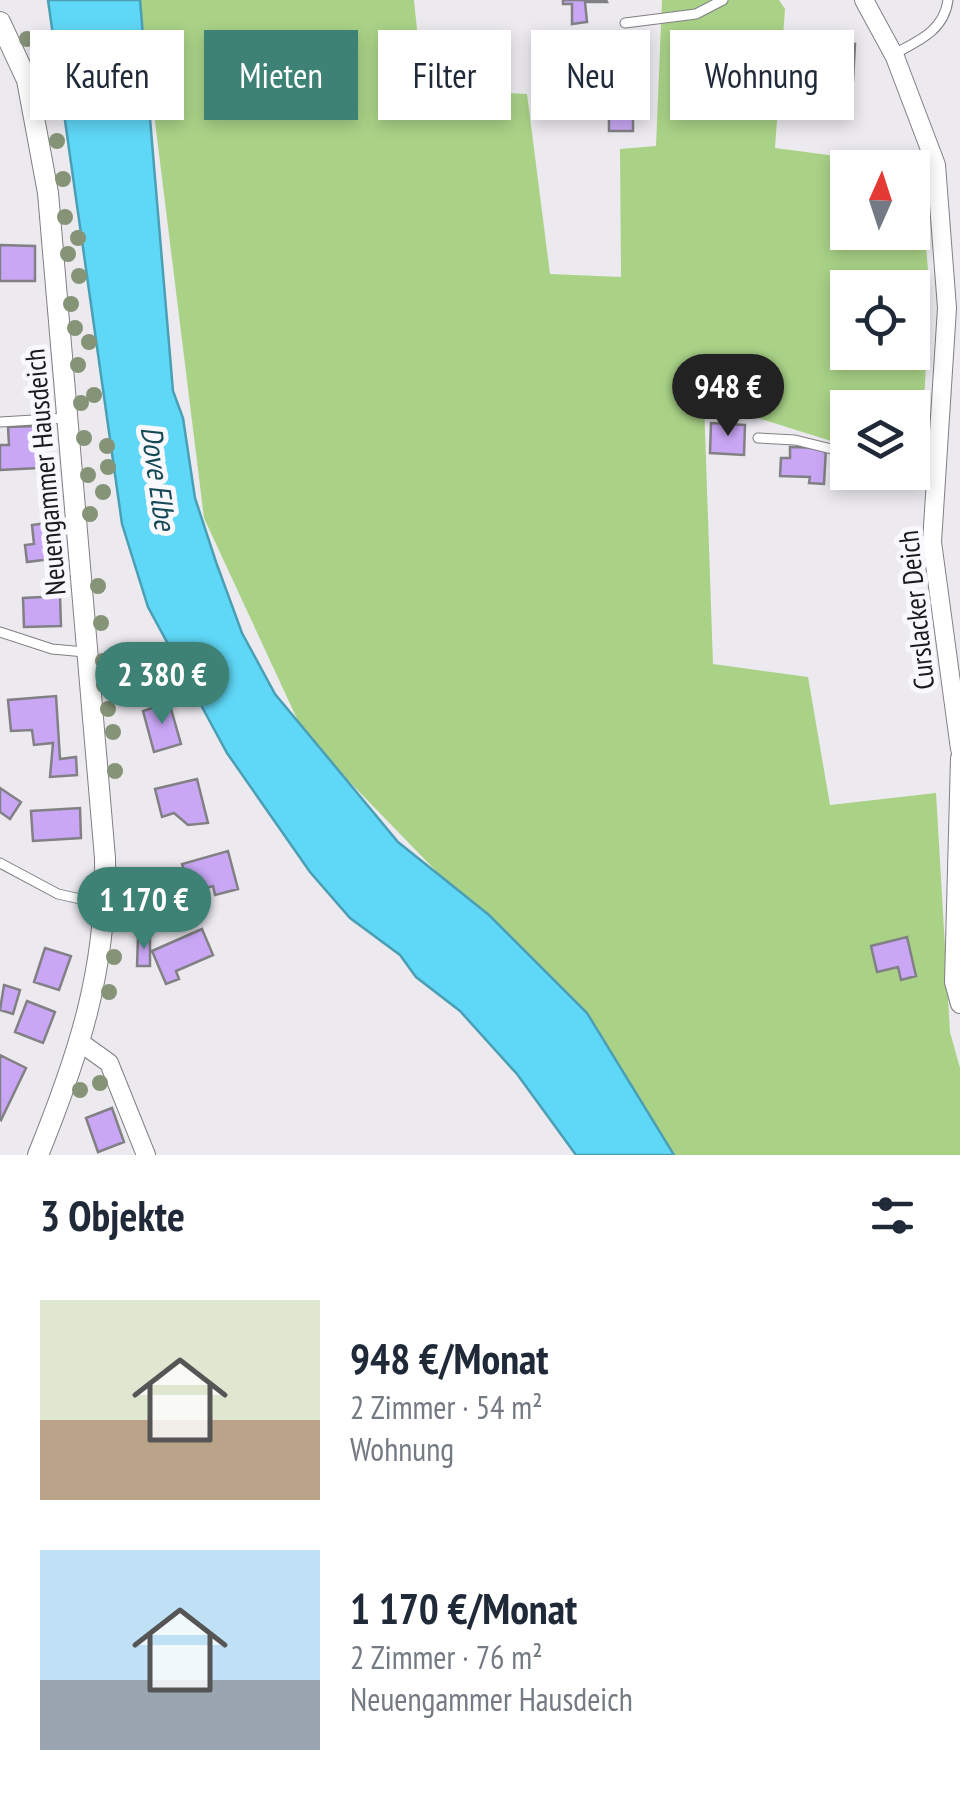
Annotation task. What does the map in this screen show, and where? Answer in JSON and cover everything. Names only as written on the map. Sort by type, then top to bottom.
[{"type":"street","name":"Curslacker Deich","points":[[864,0],[894,54],[936,165],[953,299],[932,542],[960,749]]},
{"type":"street","name":"Neuengammer Hausdeich","points":[[0,22],[26,80],[38,127],[102,794],[105,904],[96,981],[81,1042],[38,1155]]},
{"type":"street","points":[[960,758],[954,982],[960,1004]]},
{"type":"street","points":[[81,1042],[109,1063],[146,1155]]},
{"type":"lane","points":[[625,23],[696,14],[724,0]]},
{"type":"lane","points":[[894,54],[931,34],[947,12],[948,0]]},
{"type":"lane","points":[[0,422],[68,418]]},
{"type":"lane","points":[[758,438],[795,440],[830,449]]},
{"type":"lane","points":[[930,468],[937,469]]},
{"type":"lane","points":[[0,632],[52,649],[88,652]]},
{"type":"lane","points":[[0,863],[58,894],[105,904]]},
{"type":"green space","points":[[140,0],[414,0],[417,30],[378,30],[378,120],[511,120],[511,93],[527,94],[550,274],[621,277],[620,149],[656,146],[662,0],[779,0],[785,9],[783,30],[670,30],[670,120],[777,120],[775,148],[830,155],[830,250],[926,250],[928,270],[830,270],[830,370],[926,370],[925,390],[830,390],[830,441],[704,401],[713,664],[808,677],[830,805],[936,793],[950,1032],[960,1068],[960,1155],[663,1155],[571,1010],[305,736],[204,518],[155,120],[184,120],[184,30],[144,30]]},
{"type":"water","points":[[48,0],[140,0],[143,30],[52,30]]},
{"type":"water","name":"Dove Elbe","points":[[65,120],[150,120],[173,391],[183,418],[195,498],[242,633],[275,694],[398,842],[489,915],[587,1013],[674,1155],[576,1155],[517,1074],[460,1011],[416,977],[400,955],[350,918],[310,872],[227,753],[148,607],[122,524]]},
{"type":"building","points":[[563,0],[607,2],[585,2],[587,22],[572,24],[572,4],[563,4]]},
{"type":"building","points":[[609,120],[633,120],[633,131],[609,131]]},
{"type":"building","points":[[0,245],[35,246],[35,281],[0,281]]},
{"type":"building","points":[[711,423],[745,425],[744,455],[710,453]]},
{"type":"building","points":[[36,426],[38,468],[0,470],[0,445],[9,445],[8,427]]},
{"type":"building","points":[[790,447],[826,448],[824,484],[809,483],[810,477],[780,476],[781,458],[790,458]]},
{"type":"building","points":[[54,522],[59,558],[27,562],[25,545],[34,544],[32,525]]},
{"type":"building","points":[[60,596],[61,626],[24,627],[23,598]]},
{"type":"building","points":[[56,696],[60,759],[76,757],[77,775],[50,777],[53,743],[34,745],[32,730],[11,731],[8,700]]},
{"type":"building","points":[[169,702],[181,744],[154,752],[143,711]]},
{"type":"building","points":[[197,779],[208,823],[188,825],[174,813],[162,817],[155,789]]},
{"type":"building","points":[[0,788],[21,802],[10,819],[0,812]]},
{"type":"building","points":[[80,808],[81,838],[33,841],[31,811]]},
{"type":"building","points":[[228,851],[238,889],[215,895],[213,886],[190,893],[182,864]]},
{"type":"building","points":[[202,929],[213,955],[176,971],[179,979],[166,984],[152,951]]},
{"type":"building","points":[[138,937],[150,938],[150,966],[137,966]]},
{"type":"building","points":[[907,937],[916,976],[901,980],[898,967],[877,972],[871,946]]},
{"type":"building","points":[[45,948],[71,956],[59,990],[34,982]]},
{"type":"building","points":[[4,985],[20,990],[13,1014],[0,1010]]},
{"type":"building","points":[[27,1001],[55,1012],[43,1043],[15,1032]]},
{"type":"building","points":[[0,1055],[26,1068],[1,1120],[0,1119]]},
{"type":"building","points":[[112,1108],[124,1142],[98,1152],[86,1118]]}]
